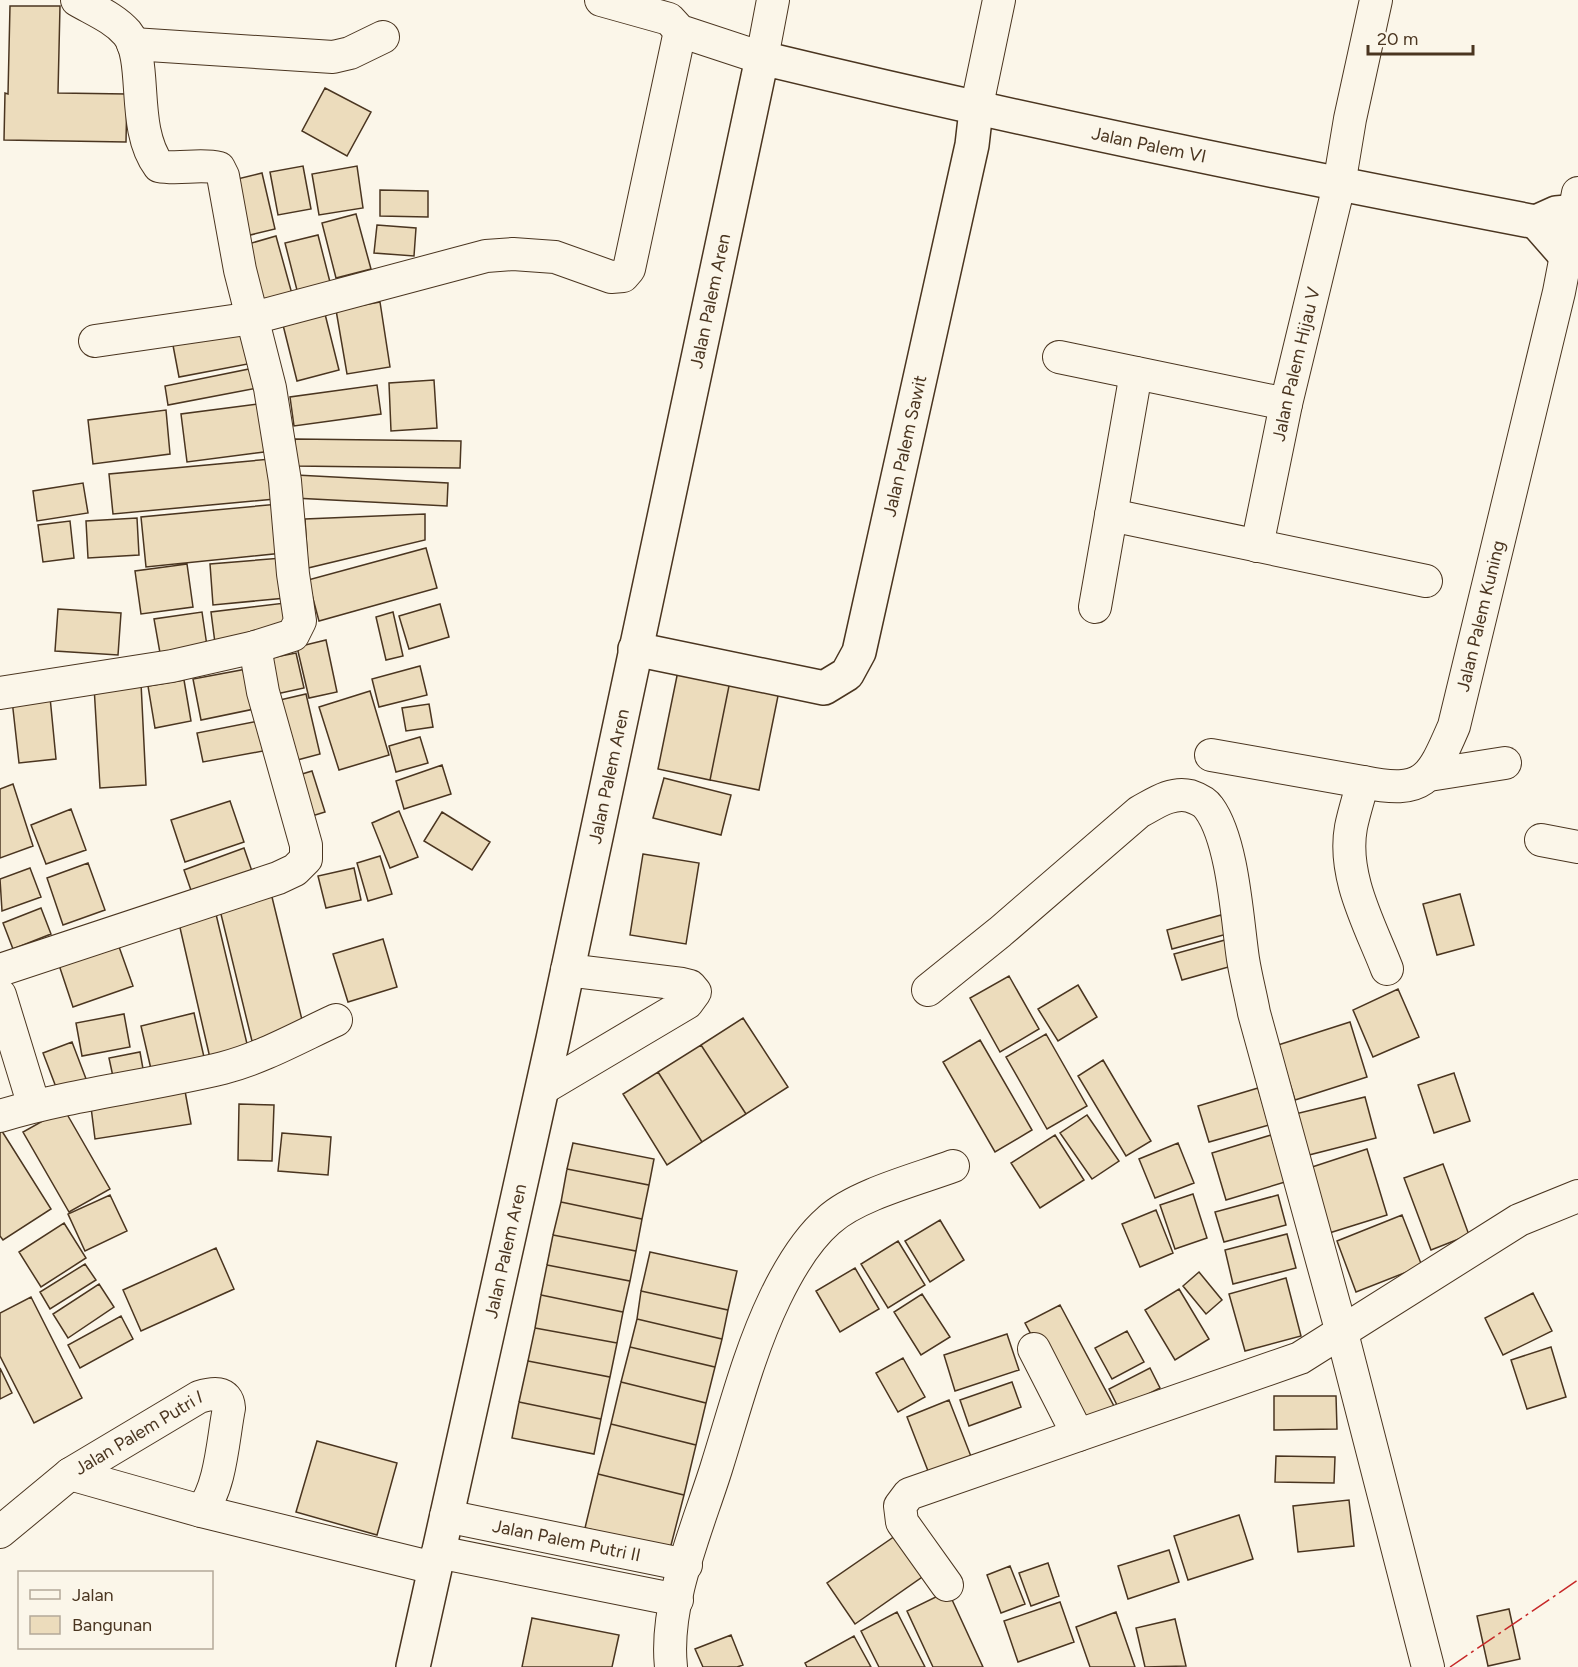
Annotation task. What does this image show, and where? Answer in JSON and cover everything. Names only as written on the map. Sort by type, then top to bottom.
[{"type":"street","points":[[0,693],[172,666],[255,647],[293,635],[300,621],[292,574],[285,481],[270,388],[240,270],[223,176],[219,168],[213,166],[180,170],[159,166],[151,156],[142,125],[133,44],[113,20],[77,0]]},
{"type":"street","points":[[602,0],[674,17],[762,58]]},
{"type":"street","name":"Jalan Palem Aren","points":[[413,1667],[542,1089],[773,0]]},
{"type":"street","name":"Jalan Palem Sawit","points":[[634,649],[824,688],[847,674],[859,652],[972,145],[976,110],[999,0]]},
{"type":"street","name":"Jalan Palem Hijau V","points":[[1257,546],[1286,404],[1339,185],[1350,119],[1376,0]]},
{"type":"street","points":[[95,341],[253,318],[486,256],[513,254],[555,257],[611,277],[623,276],[629,269],[674,17]]},
{"type":"street","points":[[133,44],[333,57],[350,53],[383,37]]},
{"type":"street","name":"Jalan Palem VI","points":[[762,58],[976,110],[1339,185],[1536,222]]},
{"type":"street","points":[[1572,259],[1536,222],[1577,204]]},
{"type":"street","name":"Jalan Palem Kuning","points":[[1429,775],[1436,767],[1454,726],[1572,259],[1577,204]]},
{"type":"street","points":[[1059,357],[1286,404]]},
{"type":"street","points":[[1095,607],[1136,373]]},
{"type":"street","points":[[1111,515],[1426,582]]},
{"type":"street","points":[[0,970],[278,878],[295,870],[306,859],[306,845],[263,692],[255,647]]},
{"type":"street","points":[[1211,755],[1388,788],[1411,786],[1429,775],[1505,764]]},
{"type":"street","points":[[1364,782],[1351,829],[1350,866],[1356,890],[1387,969]]},
{"type":"street","points":[[928,990],[1000,932],[1138,812],[1162,799],[1180,794],[1190,796],[1209,807],[1222,836],[1233,881],[1254,1014],[1342,1333],[1428,1667]]},
{"type":"street","points":[[1541,840],[1578,846]]},
{"type":"street","points":[[542,1089],[687,1003],[695,992],[690,986],[682,984],[567,970]]},
{"type":"street","points":[[0,995],[34,1106]]},
{"type":"street","points":[[0,1116],[34,1106],[224,1067],[259,1056],[336,1020]]},
{"type":"street","points":[[671,1667],[671,1625],[686,1565],[748,1365],[775,1297],[810,1240],[829,1220],[847,1206],[953,1166]]},
{"type":"street","points":[[947,1584],[902,1522],[900,1513],[903,1500],[917,1490],[1284,1364],[1342,1333],[1519,1220],[1578,1197]]},
{"type":"street","points":[[1034,1348],[1078,1435]]},
{"type":"street","name":"Jalan Palem Putri I","points":[[70,1474],[199,1397],[214,1392],[224,1396],[229,1408],[213,1488],[209,1502],[201,1510]]},
{"type":"street","points":[[0,1532],[70,1474]]},
{"type":"street","name":"Jalan Palem Putri I","points":[[70,1474],[201,1510],[436,1560]]},
{"type":"street","name":"Jalan Palem Putri II","points":[[446,1516],[686,1565]]},
{"type":"street","name":"Jalan Palem Putri II","points":[[436,1560],[677,1600]]},
{"type":"building","points":[[10,6],[60,6],[58,93],[127,94],[126,142],[4,140],[5,93],[8,94]]},
{"type":"building","points":[[325,88],[371,112],[347,156],[302,131]]},
{"type":"building","points":[[303,166],[311,209],[278,215],[270,172]]},
{"type":"building","points":[[357,166],[363,208],[319,215],[312,174]]},
{"type":"building","points":[[262,173],[275,229],[242,237],[229,181]]},
{"type":"building","points":[[380,190],[428,191],[428,217],[380,216]]},
{"type":"building","points":[[356,214],[371,269],[336,278],[322,223]]},
{"type":"building","points":[[377,225],[416,228],[414,256],[374,253]]},
{"type":"building","points":[[318,235],[331,286],[298,294],[285,243]]},
{"type":"building","points":[[276,236],[292,294],[261,303],[245,245]]},
{"type":"building","points":[[380,302],[390,367],[347,374],[336,310]]},
{"type":"building","points":[[324,310],[339,370],[297,381],[282,321]]},
{"type":"building","points":[[246,325],[253,363],[179,377],[172,340]]},
{"type":"building","points":[[254,368],[257,388],[168,405],[165,386]]},
{"type":"building","points":[[434,380],[437,428],[391,431],[389,383]]},
{"type":"building","points":[[377,385],[381,414],[294,426],[290,397]]},
{"type":"building","points":[[266,403],[272,451],[187,462],[181,414]]},
{"type":"building","points":[[166,410],[170,454],[93,464],[88,420]]},
{"type":"building","points":[[295,439],[461,441],[460,468],[294,466]]},
{"type":"building","points":[[271,459],[275,499],[113,514],[109,474]]},
{"type":"building","points":[[296,475],[448,483],[447,506],[294,498]]},
{"type":"building","points":[[83,483],[88,513],[37,521],[33,491]]},
{"type":"building","points":[[279,504],[283,553],[146,567],[141,517]]},
{"type":"building","points":[[425,514],[425,540],[308,568],[305,519]]},
{"type":"building","points":[[137,518],[139,555],[88,558],[86,521]]},
{"type":"building","points":[[70,521],[74,558],[43,562],[38,525]]},
{"type":"building","points":[[426,548],[437,588],[319,621],[308,580]]},
{"type":"building","points":[[282,558],[286,598],[213,605],[210,564]]},
{"type":"building","points":[[187,564],[193,607],[141,614],[135,571]]},
{"type":"building","points":[[285,603],[289,634],[215,643],[211,612]]},
{"type":"building","points":[[440,604],[449,637],[409,649],[399,616]]},
{"type":"building","points":[[58,609],[121,613],[118,655],[55,651]]},
{"type":"building","points":[[202,612],[207,646],[160,653],[154,619]]},
{"type":"building","points":[[393,612],[403,656],[386,660],[376,617]]},
{"type":"building","points":[[326,640],[337,692],[309,698],[297,647]]},
{"type":"building","points":[[296,653],[304,688],[267,696],[260,660]]},
{"type":"building","points":[[420,666],[427,695],[379,707],[372,679]]},
{"type":"building","points":[[252,668],[259,708],[201,720],[193,679]]},
{"type":"building","points":[[678,671],[730,681],[710,780],[658,769]]},
{"type":"building","points":[[184,680],[191,721],[155,728],[148,686]]},
{"type":"building","points":[[730,681],[779,691],[759,790],[710,780]]},
{"type":"building","points":[[141,683],[146,785],[100,788],[94,686]]},
{"type":"building","points":[[370,691],[389,755],[339,770],[319,707]]},
{"type":"building","points":[[306,694],[320,754],[286,763],[271,702]]},
{"type":"building","points":[[50,697],[56,759],[19,763],[12,700]]},
{"type":"building","points":[[429,704],[433,727],[406,731],[402,708]]},
{"type":"building","points":[[258,721],[263,751],[203,762],[197,733]]},
{"type":"building","points":[[420,737],[428,763],[396,772],[389,746]]},
{"type":"building","points":[[442,765],[451,794],[404,809],[396,781]]},
{"type":"building","points":[[312,771],[325,812],[302,819],[289,778]]},
{"type":"building","points":[[664,778],[731,795],[721,835],[653,818]]},
{"type":"building","points":[[13,784],[33,846],[0,858],[0,789]]},
{"type":"building","points":[[230,801],[244,842],[185,862],[171,820]]},
{"type":"building","points":[[71,809],[86,850],[46,864],[31,825]]},
{"type":"building","points":[[399,811],[418,857],[390,868],[372,823]]},
{"type":"building","points":[[442,812],[490,842],[472,870],[424,841]]},
{"type":"building","points":[[244,848],[254,877],[194,899],[184,870]]},
{"type":"building","points":[[643,854],[699,863],[686,944],[630,935]]},
{"type":"building","points":[[380,856],[392,894],[368,901],[357,863]]},
{"type":"building","points":[[88,863],[105,910],[63,925],[47,878]]},
{"type":"building","points":[[30,868],[41,897],[2,911],[0,879]]},
{"type":"building","points":[[354,868],[361,900],[326,908],[318,876]]},
{"type":"building","points":[[271,893],[304,1028],[252,1041],[219,906]]},
{"type":"building","points":[[1460,894],[1474,945],[1437,955],[1423,904]]},
{"type":"building","points":[[41,908],[51,934],[13,949],[3,923]]},
{"type":"building","points":[[215,910],[248,1048],[210,1058],[178,919]]},
{"type":"building","points":[[1221,915],[1227,934],[1172,949],[1167,930]]},
{"type":"building","points":[[383,939],[397,987],[348,1002],[333,954]]},
{"type":"building","points":[[1225,940],[1232,966],[1182,980],[1174,954]]},
{"type":"building","points":[[118,944],[133,986],[73,1007],[59,965]]},
{"type":"building","points":[[1009,976],[1039,1029],[1000,1052],[970,998]]},
{"type":"building","points":[[1078,985],[1097,1017],[1058,1041],[1038,1009]]},
{"type":"building","points":[[1398,989],[1419,1037],[1373,1057],[1353,1010]]},
{"type":"building","points":[[194,1013],[204,1057],[151,1069],[141,1026]]},
{"type":"building","points":[[124,1014],[130,1047],[82,1056],[76,1023]]},
{"type":"building","points":[[743,1018],[788,1087],[746,1114],[701,1045]]},
{"type":"building","points":[[1350,1022],[1367,1077],[1295,1100],[1278,1045]]},
{"type":"building","points":[[1046,1034],[1087,1106],[1047,1129],[1006,1057]]},
{"type":"building","points":[[980,1040],[1032,1130],[995,1152],[943,1062]]},
{"type":"building","points":[[72,1042],[88,1084],[59,1095],[43,1053]]},
{"type":"building","points":[[701,1045],[746,1114],[702,1142],[658,1072]]},
{"type":"building","points":[[140,1052],[145,1080],[115,1086],[109,1058]]},
{"type":"building","points":[[1103,1060],[1151,1141],[1126,1156],[1078,1076]]},
{"type":"building","points":[[658,1072],[702,1142],[667,1165],[623,1094]]},
{"type":"building","points":[[1454,1073],[1470,1121],[1434,1133],[1418,1085]]},
{"type":"building","points":[[1258,1088],[1269,1125],[1209,1142],[1198,1106]]},
{"type":"building","points":[[185,1091],[191,1124],[95,1139],[91,1107]]},
{"type":"building","points":[[1365,1097],[1376,1138],[1301,1157],[1291,1115]]},
{"type":"building","points":[[239,1104],[274,1105],[272,1161],[238,1160]]},
{"type":"building","points":[[64,1109],[110,1189],[69,1212],[23,1132]]},
{"type":"building","points":[[1087,1115],[1119,1161],[1092,1179],[1060,1133]]},
{"type":"building","points":[[0,1128],[51,1209],[3,1240],[0,1236]]},
{"type":"building","points":[[282,1133],[331,1137],[328,1175],[278,1171]]},
{"type":"building","points":[[1055,1135],[1084,1180],[1040,1208],[1011,1163]]},
{"type":"building","points":[[1271,1135],[1285,1182],[1226,1200],[1212,1153]]},
{"type":"building","points":[[573,1143],[654,1159],[649,1185],[567,1169]]},
{"type":"building","points":[[1178,1143],[1194,1183],[1155,1198],[1139,1159]]},
{"type":"building","points":[[1367,1149],[1387,1215],[1326,1234],[1306,1169]]},
{"type":"building","points":[[1443,1164],[1469,1235],[1431,1250],[1404,1178]]},
{"type":"building","points":[[567,1169],[649,1185],[642,1219],[561,1202]]},
{"type":"building","points":[[1193,1194],[1207,1238],[1175,1249],[1160,1205]]},
{"type":"building","points":[[110,1195],[127,1231],[85,1251],[68,1214]]},
{"type":"building","points":[[1278,1195],[1286,1225],[1224,1242],[1215,1212]]},
{"type":"building","points":[[561,1202],[642,1219],[636,1251],[553,1235]]},
{"type":"building","points":[[1156,1210],[1173,1253],[1140,1267],[1122,1224]]},
{"type":"building","points":[[1402,1215],[1422,1266],[1356,1292],[1337,1241]]},
{"type":"building","points":[[940,1220],[964,1260],[930,1282],[905,1241]]},
{"type":"building","points":[[64,1223],[86,1258],[41,1287],[19,1252]]},
{"type":"building","points":[[1287,1234],[1296,1268],[1233,1284],[1225,1250]]},
{"type":"building","points":[[553,1235],[636,1251],[630,1281],[547,1265]]},
{"type":"building","points":[[898,1241],[925,1285],[888,1308],[861,1264]]},
{"type":"building","points":[[216,1248],[234,1289],[141,1331],[123,1290]]},
{"type":"building","points":[[650,1252],[737,1271],[728,1310],[641,1291]]},
{"type":"building","points":[[85,1264],[96,1280],[50,1309],[40,1292]]},
{"type":"building","points":[[547,1265],[630,1281],[623,1312],[541,1295]]},
{"type":"building","points":[[855,1268],[879,1309],[840,1332],[816,1291]]},
{"type":"building","points":[[1199,1272],[1222,1300],[1206,1314],[1183,1286]]},
{"type":"building","points":[[1286,1278],[1301,1336],[1245,1351],[1229,1294]]},
{"type":"building","points":[[99,1284],[114,1307],[68,1338],[53,1314]]},
{"type":"building","points":[[1179,1289],[1209,1339],[1175,1360],[1145,1310]]},
{"type":"building","points":[[641,1291],[728,1310],[722,1339],[637,1319]]},
{"type":"building","points":[[1533,1293],[1552,1331],[1503,1355],[1485,1318]]},
{"type":"building","points":[[922,1294],[950,1337],[921,1355],[894,1312]]},
{"type":"building","points":[[541,1295],[623,1312],[617,1343],[535,1328]]},
{"type":"building","points":[[31,1297],[82,1398],[34,1423],[0,1356],[0,1313]]},
{"type":"building","points":[[1060,1305],[1115,1408],[1080,1426],[1025,1323]]},
{"type":"building","points":[[121,1316],[133,1339],[80,1368],[68,1345]]},
{"type":"building","points":[[637,1319],[722,1339],[715,1367],[630,1347]]},
{"type":"building","points":[[535,1328],[617,1343],[610,1377],[528,1361]]},
{"type":"building","points":[[1127,1331],[1144,1362],[1112,1379],[1095,1348]]},
{"type":"building","points":[[1007,1334],[1019,1370],[955,1391],[944,1355]]},
{"type":"building","points":[[630,1347],[715,1367],[706,1403],[621,1382]]},
{"type":"building","points":[[1551,1347],[1566,1397],[1527,1409],[1511,1360]]},
{"type":"building","points":[[903,1358],[925,1397],[898,1412],[876,1373]]},
{"type":"building","points":[[528,1361],[610,1377],[601,1419],[519,1402]]},
{"type":"building","points":[[0,1368],[12,1393],[0,1399]]},
{"type":"building","points":[[1150,1368],[1160,1388],[1119,1409],[1109,1389]]},
{"type":"building","points":[[621,1382],[706,1403],[696,1445],[611,1424]]},
{"type":"building","points":[[1012,1382],[1021,1407],[969,1426],[960,1400]]},
{"type":"building","points":[[1274,1396],[1336,1396],[1337,1429],[1274,1430]]},
{"type":"building","points":[[949,1400],[972,1459],[930,1476],[907,1417]]},
{"type":"building","points":[[519,1402],[601,1419],[594,1454],[512,1438]]},
{"type":"building","points":[[611,1424],[696,1445],[684,1495],[598,1474]]},
{"type":"building","points":[[317,1441],[397,1463],[377,1535],[296,1512]]},
{"type":"building","points":[[1276,1456],[1335,1457],[1334,1483],[1275,1482]]},
{"type":"building","points":[[598,1474],[684,1495],[670,1549],[585,1528]]},
{"type":"building","points":[[1349,1500],[1354,1546],[1298,1552],[1293,1506]]},
{"type":"building","points":[[1239,1515],[1253,1559],[1188,1580],[1174,1536]]},
{"type":"building","points":[[898,1534],[925,1575],[855,1624],[827,1583]]},
{"type":"building","points":[[1169,1550],[1179,1582],[1128,1599],[1118,1566]]},
{"type":"building","points":[[1048,1563],[1059,1596],[1031,1606],[1019,1573]]},
{"type":"building","points":[[1010,1566],[1025,1604],[1001,1613],[987,1575]]},
{"type":"building","points":[[948,1591],[983,1667],[933,1667],[907,1611]]},
{"type":"building","points":[[1060,1602],[1074,1642],[1018,1662],[1004,1621]]},
{"type":"building","points":[[1509,1609],[1520,1659],[1488,1666],[1477,1616]]},
{"type":"building","points":[[897,1612],[925,1667],[879,1667],[861,1631]]},
{"type":"building","points":[[1116,1612],[1135,1667],[1090,1667],[1076,1627]]},
{"type":"building","points":[[532,1618],[619,1635],[612,1667],[522,1667]]},
{"type":"building","points":[[1175,1619],[1186,1666],[1145,1667],[1136,1628]]},
{"type":"building","points":[[731,1635],[743,1665],[703,1667],[695,1649]]},
{"type":"building","points":[[854,1636],[871,1667],[807,1667],[805,1663]]},
{"type":"power","points":[[1450,1667],[1578,1580]]}]
